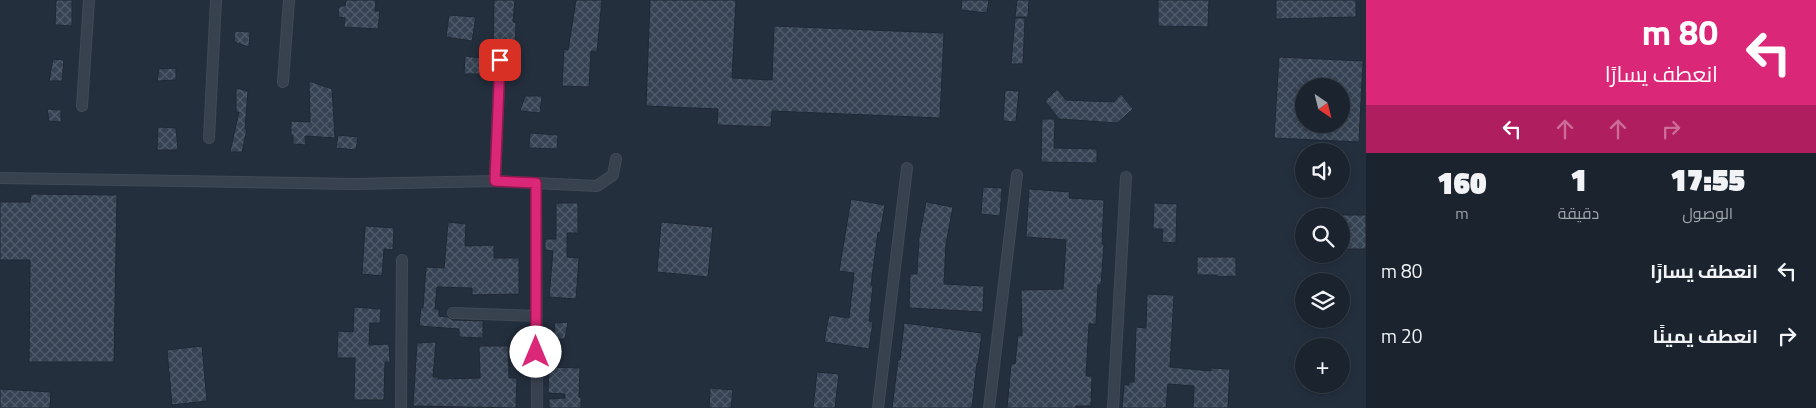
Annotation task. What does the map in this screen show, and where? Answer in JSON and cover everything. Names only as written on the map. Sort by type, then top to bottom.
[{"type":"street","points":[[82,106],[89,0]]},
{"type":"street","points":[[209,138],[216,0]]},
{"type":"street","points":[[283,82],[289,0]]},
{"type":"street","points":[[495,181],[500,60]]},
{"type":"street","points":[[0,178],[354,184],[495,181],[597,186],[613,175],[616,159]]},
{"type":"street","points":[[878,408],[907,168]]},
{"type":"street","points":[[989,408],[1017,175]]},
{"type":"street","points":[[1113,408],[1126,177]]},
{"type":"street","points":[[536,183],[537,408]]},
{"type":"street","points":[[401,408],[402,260]]},
{"type":"street","points":[[452,313],[536,316]]},
{"type":"building","points":[[56,0],[72,0],[72,26],[55,25]]},
{"type":"building","points":[[346,0],[376,0],[375,11],[380,11],[378,29],[344,27],[345,18],[338,17],[339,6],[345,6]]},
{"type":"building","points":[[494,0],[515,0],[513,22],[516,22],[515,51],[493,51]]},
{"type":"building","points":[[576,0],[602,0],[597,52],[591,51],[589,87],[562,86],[564,49],[568,50]]},
{"type":"building","points":[[650,0],[736,0],[732,78],[772,80],[774,26],[944,33],[940,118],[772,111],[771,127],[717,125],[718,109],[646,106]]},
{"type":"building","points":[[962,0],[989,0],[987,13],[961,10]]},
{"type":"building","points":[[1017,0],[1029,0],[1028,17],[1015,17]]},
{"type":"building","points":[[1158,0],[1209,0],[1208,27],[1158,26]]},
{"type":"building","points":[[1276,0],[1356,0],[1356,17],[1276,19]]},
{"type":"building","points":[[449,15],[476,17],[472,41],[446,37]]},
{"type":"building","points":[[1015,18],[1025,18],[1023,64],[1011,64]]},
{"type":"building","points":[[235,31],[250,32],[249,47],[234,42]]},
{"type":"building","points":[[465,56],[481,58],[480,74],[464,74]]},
{"type":"building","points":[[1279,57],[1363,61],[1359,142],[1274,138]]},
{"type":"building","points":[[53,59],[64,60],[62,81],[49,81]]},
{"type":"building","points":[[176,68],[176,80],[157,81],[159,69]]},
{"type":"building","points":[[309,81],[332,89],[335,138],[305,136],[306,145],[293,144],[291,121],[310,122]]},
{"type":"building","points":[[236,88],[248,91],[245,129],[247,129],[242,152],[230,152],[239,112],[236,112]]},
{"type":"building","points":[[1057,89],[1066,100],[1114,102],[1121,94],[1133,109],[1117,123],[1059,119],[1045,101]]},
{"type":"building","points":[[1005,90],[1019,91],[1016,122],[1003,121]]},
{"type":"building","points":[[525,96],[542,96],[540,113],[520,111]]},
{"type":"building","points":[[47,109],[61,110],[61,122],[49,121]]},
{"type":"building","points":[[1042,119],[1055,119],[1054,148],[1097,149],[1097,163],[1041,162]]},
{"type":"building","points":[[158,127],[176,128],[178,150],[157,150]]},
{"type":"building","points":[[530,133],[558,135],[557,149],[529,148]]},
{"type":"building","points":[[338,135],[358,137],[356,150],[336,148]]},
{"type":"building","points":[[983,187],[1002,188],[1000,216],[981,214]]},
{"type":"building","points":[[1029,189],[1070,192],[1069,198],[1104,200],[1102,244],[1104,244],[1101,285],[1098,285],[1096,324],[1089,324],[1086,376],[1092,376],[1091,406],[1076,406],[1076,408],[1007,408],[1011,364],[1015,364],[1018,335],[1022,336],[1021,290],[1063,289],[1066,240],[1026,237]]},
{"type":"building","points":[[31,194],[117,195],[114,362],[29,362],[30,260],[0,260],[0,202],[30,202]]},
{"type":"building","points":[[851,199],[885,205],[880,233],[878,232],[871,285],[873,286],[869,321],[873,322],[869,349],[824,342],[829,315],[849,318],[854,273],[839,271]]},
{"type":"building","points":[[926,202],[953,207],[946,244],[944,284],[984,286],[983,312],[909,308],[910,274],[917,274],[919,238]]},
{"type":"building","points":[[556,203],[578,203],[578,233],[567,233],[567,257],[579,258],[576,299],[549,297],[553,251],[545,250],[545,239],[556,239]]},
{"type":"building","points":[[1154,203],[1177,204],[1176,243],[1162,242],[1163,229],[1153,229]]},
{"type":"building","points":[[1350,215],[1366,215],[1366,249],[1350,249]]},
{"type":"building","points":[[448,222],[466,224],[465,246],[494,245],[494,258],[519,258],[519,294],[472,295],[472,288],[437,287],[435,309],[439,309],[439,316],[453,320],[483,321],[483,338],[459,337],[459,329],[419,326],[421,308],[423,308],[426,267],[444,268]]},
{"type":"building","points":[[661,222],[713,227],[708,277],[657,272]]},
{"type":"building","points":[[365,226],[394,228],[393,250],[384,249],[382,276],[362,274]]},
{"type":"building","points":[[1197,257],[1236,257],[1236,276],[1197,275]]},
{"type":"building","points":[[1147,294],[1174,295],[1170,367],[1211,371],[1211,368],[1230,369],[1228,408],[1193,408],[1194,386],[1168,384],[1166,408],[1122,408],[1124,385],[1134,382],[1136,327],[1146,328]]},
{"type":"building","points":[[354,307],[381,309],[380,323],[370,323],[369,345],[389,344],[390,362],[385,362],[384,400],[354,400],[355,358],[337,358],[338,331],[353,332]]},
{"type":"building","points":[[568,322],[565,339],[553,339],[555,323]]},
{"type":"building","points":[[904,323],[982,333],[972,408],[892,408]]},
{"type":"building","points":[[436,342],[433,377],[438,377],[438,379],[480,378],[479,346],[508,346],[509,378],[517,378],[516,408],[413,406],[417,343]]},
{"type":"building","points":[[202,346],[207,401],[172,405],[167,350]]},
{"type":"building","points":[[549,367],[580,368],[579,397],[581,397],[581,408],[549,408],[549,399],[565,398],[565,394],[548,393]]},
{"type":"building","points":[[817,372],[839,374],[835,408],[813,408]]},
{"type":"building","points":[[710,388],[733,390],[731,408],[709,408]]},
{"type":"building","points":[[0,389],[51,392],[50,408],[0,408]]},
{"type":"route","points":[[500,60],[495,181],[536,183],[536,352]]}]
